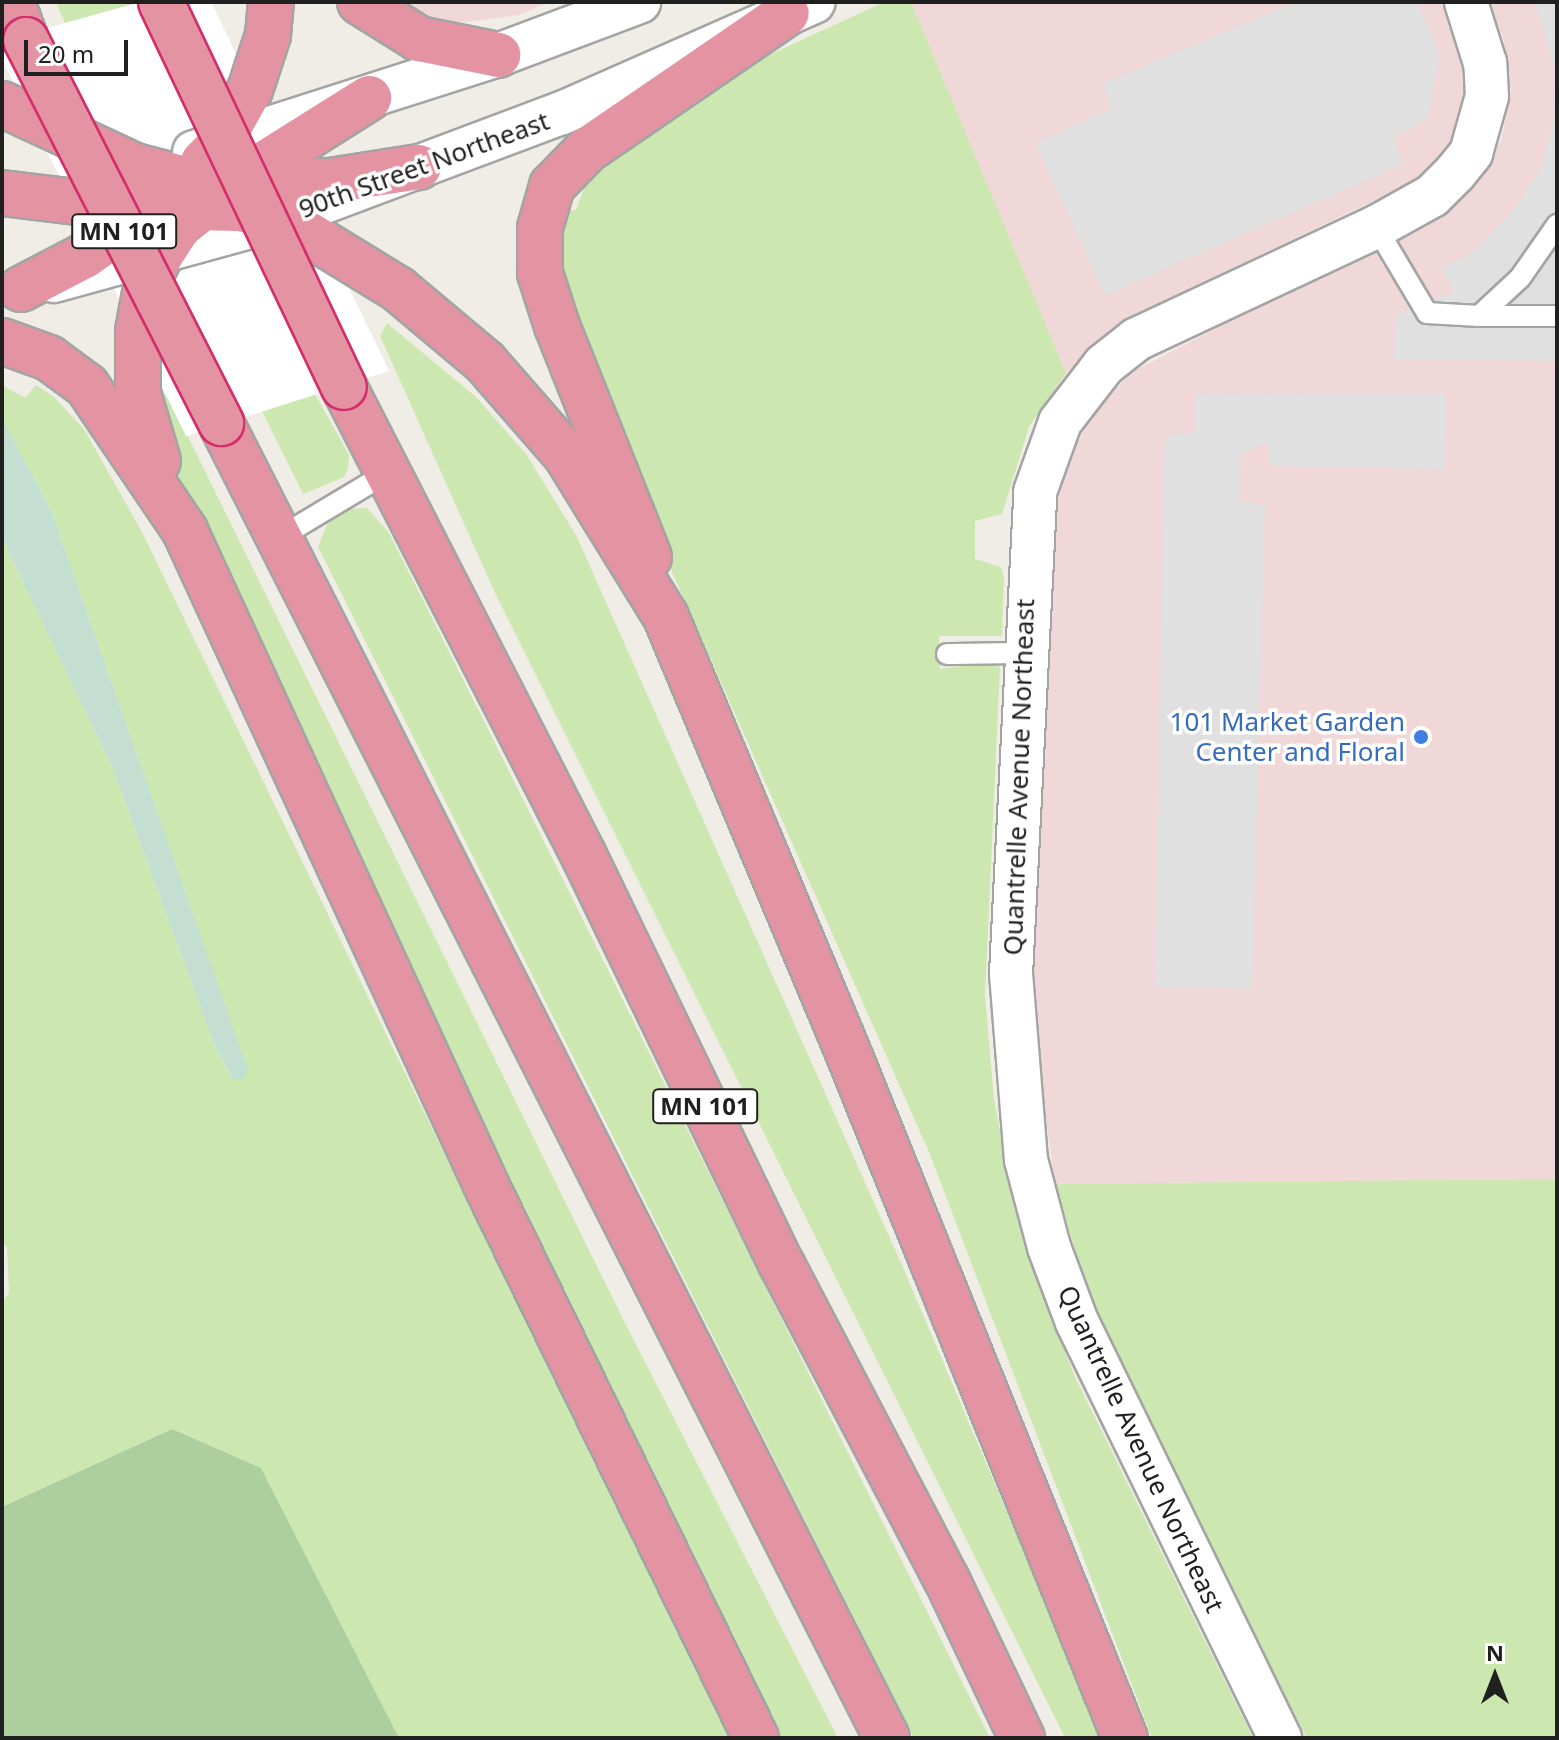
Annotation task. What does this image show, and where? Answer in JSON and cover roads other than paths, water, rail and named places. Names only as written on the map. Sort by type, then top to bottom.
[{"type":"highway","name":"MN 101","points":[[161,2],[344,387],[1022,1738]]},
{"type":"highway","points":[[271,2],[268,35],[250,90],[147,282],[138,331],[138,393],[185,531],[488,1189],[756,1738]]},
{"type":"highway","points":[[360,2],[419,39],[498,55]]},
{"type":"highway","points":[[800,8],[587,150],[552,186],[540,228],[540,273],[641,525],[666,617],[893,1162],[1125,1738]]},
{"type":"highway","name":"MN 101","points":[[19,21],[887,1738]]},
{"type":"highway","points":[[21,289],[86,255],[199,184],[369,98]]},
{"type":"highway","points":[[2,104],[135,166],[199,184],[282,218],[398,289],[496,373],[566,455],[666,617]]},
{"type":"highway","points":[[2,193],[109,206],[199,184],[330,181],[419,167]]},
{"type":"highway","points":[[2,341],[49,358],[87,386],[185,531]]},
{"type":"street","points":[[369,98],[498,55],[639,2]]},
{"type":"street","name":"Quantrelle Avenue Northeast","points":[[1280,1738],[1083,1335],[1049,1247],[1026,1160],[1011,974],[1023,653],[1035,492],[1051,443],[1082,390],[1137,339],[1376,227],[1432,196],[1471,153],[1487,96],[1485,63],[1466,2]]},
{"type":"street","name":"90th Street Northeast","points":[[21,289],[282,218],[562,113],[800,8]]},
{"type":"street","points":[[2,193],[135,166]]},
{"type":"lane","points":[[1479,316],[1520,278],[1557,225]]},
{"type":"lane","points":[[1376,227],[1427,313],[1557,316]]},
{"type":"lane","points":[[280,537],[387,473]]},
{"type":"lane","points":[[947,654],[1023,653]]},
{"type":"place","name":"101 Market Garden Center and Floral","points":[[1421,737]]}]
